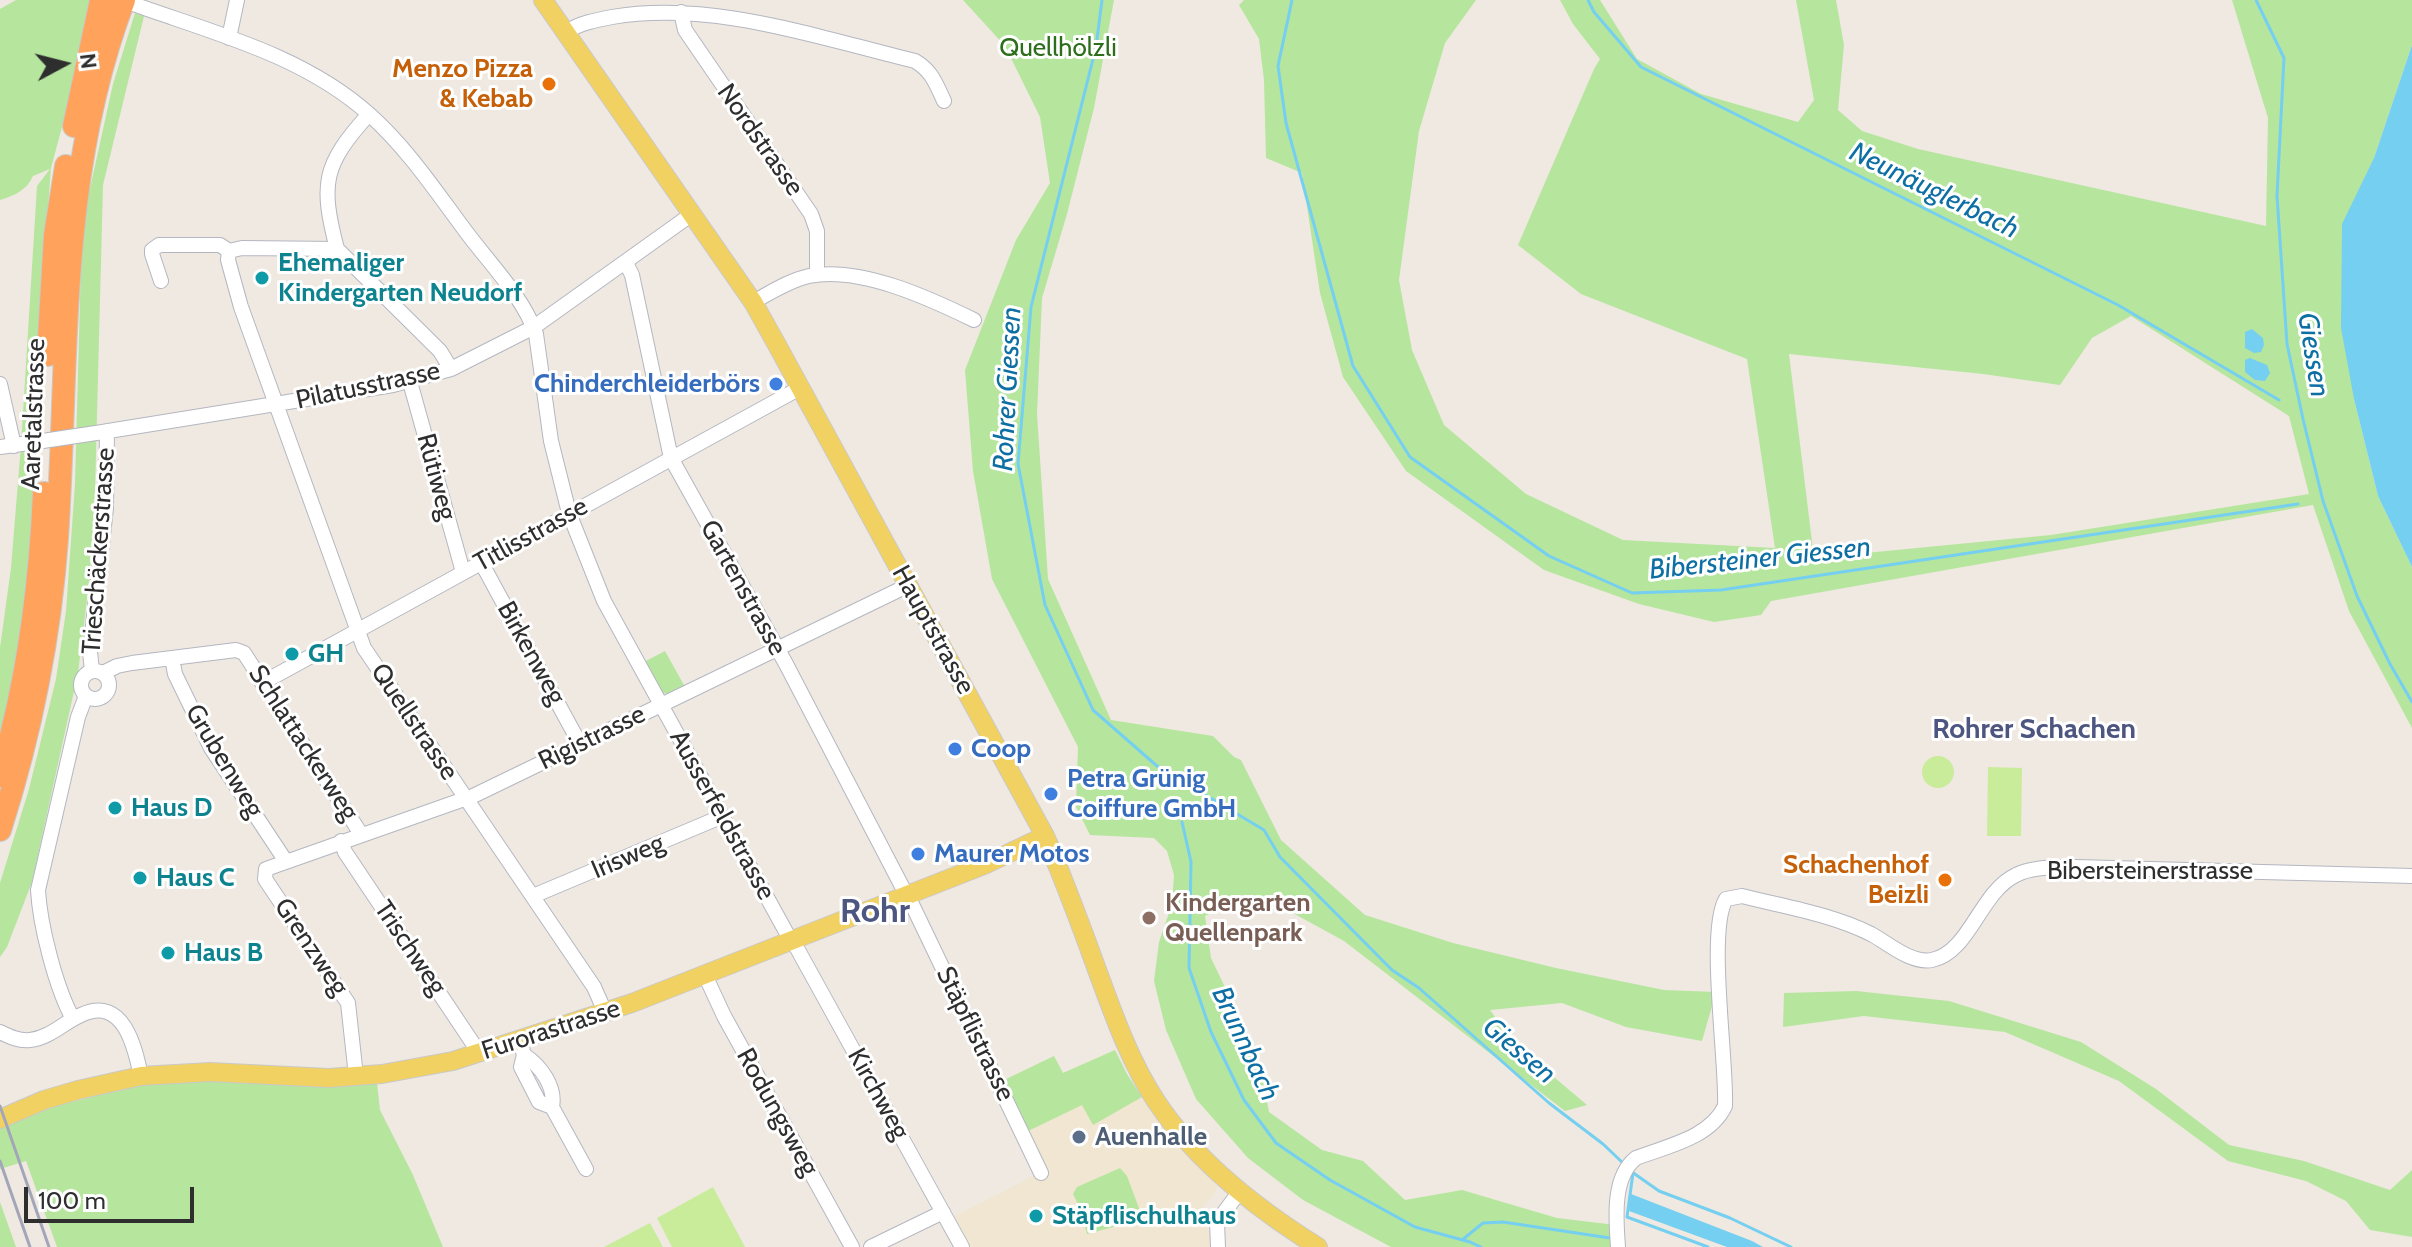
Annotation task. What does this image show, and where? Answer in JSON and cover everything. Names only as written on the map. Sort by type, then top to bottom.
[{"type":"highway","points":[[74,126],[101,0]]},
{"type":"highway","name":"Aaretalstrasse","points":[[0,776],[22,687],[37,591],[44,500],[52,275],[59,208],[74,126],[123,1]]},
{"type":"highway","name":"Aaretalstrasse","points":[[0,830],[38,682],[53,581],[67,283],[78,183],[95,101],[123,1]]},
{"type":"main road","name":"Hauptstrasse","points":[[543,0],[753,302],[1045,836],[1125,1042],[1156,1102],[1193,1147],[1240,1191],[1287,1228],[1318,1247]]},
{"type":"main road","name":"Furorastrasse","points":[[0,1119],[78,1090],[141,1076],[210,1072],[329,1078],[426,1068],[480,1054],[522,1048],[605,1012],[1008,856],[1045,836]]},
{"type":"street","points":[[229,38],[237,0]]},
{"type":"street","points":[[123,1],[229,38],[313,74],[369,114],[425,177],[509,288],[534,327]]},
{"type":"street","points":[[566,32],[587,22],[637,13],[681,12],[767,26],[915,61],[928,68],[944,101]]},
{"type":"street","name":"Nordstrasse","points":[[681,12],[685,30],[811,214],[817,231],[817,275]]},
{"type":"street","points":[[369,114],[343,143],[330,168],[326,198],[337,249],[440,351],[451,369]]},
{"type":"street","name":"Pilatusstrasse","points":[[12,446],[410,382],[451,369],[534,327],[692,214]]},
{"type":"street","points":[[161,281],[152,254],[152,250],[159,245],[220,245],[229,251],[242,248],[337,249]]},
{"type":"street","name":"Quellstrasse","points":[[229,251],[228,260],[241,307],[364,648],[594,987],[605,1012]]},
{"type":"street","name":"Gartenstrasse","points":[[626,263],[632,275],[671,458],[778,649],[908,896]]},
{"type":"street","points":[[753,302],[793,282],[817,275],[881,282],[913,292],[974,320]]},
{"type":"street","name":"Ausserfeldstrasse","points":[[534,327],[551,441],[569,513],[604,601],[792,941]]},
{"type":"street","name":"Rütiweg","points":[[410,382],[463,572]]},
{"type":"street","points":[[0,384],[12,446]]},
{"type":"street","name":"Titlisstrasse","points":[[262,683],[800,388]]},
{"type":"street","name":"Trieschäckerstrasse","points":[[97,672],[82,679],[81,689],[86,696],[94,699],[106,693],[109,683],[97,672],[90,652],[106,508],[102,432]]},
{"type":"street","name":"Birkenweg","points":[[481,562],[580,744]]},
{"type":"street","name":"Rigistrasse","points":[[266,869],[466,798],[909,585]]},
{"type":"street","name":"Schlattackerweg","points":[[97,672],[172,658],[236,650],[244,653],[361,834]]},
{"type":"street","name":"Grubenweg","points":[[172,658],[175,674],[211,748],[285,860]]},
{"type":"street","name":"Trieschäckerstrasse","points":[[73,1019],[65,1002],[41,919],[38,890],[74,732],[86,696]]},
{"type":"street","name":"Irisweg","points":[[533,896],[723,816]]},
{"type":"street","name":"Trischweg","points":[[341,841],[345,852],[480,1054]]},
{"type":"street","name":"Bibersteinerstrasse","points":[[1618,1247],[1618,1202],[1627,1168],[1636,1158],[1701,1133],[1719,1118],[1725,1106],[1719,943],[1722,906],[1726,899],[1733,896],[1838,920],[1871,934],[1905,954],[1929,961],[1956,946],[2001,885],[2017,874],[2036,870],[2091,867],[2412,876]]},
{"type":"street","name":"Grenzweg","points":[[266,869],[265,879],[348,1003],[356,1076]]},
{"type":"street","name":"Stäpflistrasse","points":[[908,896],[1041,1173]]},
{"type":"street","name":"Kirchweg","points":[[792,941],[962,1247]]},
{"type":"street","name":"Rodungsweg","points":[[705,975],[724,1016],[852,1247]]},
{"type":"street","points":[[0,1032],[33,1040],[89,1012],[103,1012],[124,1023],[136,1050],[141,1076]]},
{"type":"street","points":[[522,1048],[521,1067],[539,1102],[552,1107],[586,1169]]},
{"type":"street","points":[[1218,1247],[1217,1222],[1240,1191]]},
{"type":"street","points":[[871,1247],[943,1212]]},
{"type":"shaded area","points":[[1115,1050],[1127,1075],[1170,1135],[1217,1186],[1214,1195],[1203,1206],[1212,1247],[967,1247],[951,1218],[1045,1170],[1002,1081],[1054,1056],[1063,1073]]},
{"type":"green space","points":[[16,0],[96,0],[51,168],[38,337],[39,428],[35,527],[19,667],[0,739],[0,648],[11,568],[21,445],[37,186],[50,169],[33,176],[20,192],[0,200],[0,9]]},
{"type":"green space","name":"Quellhölzli","points":[[963,0],[1114,0],[1094,108],[1042,298],[1037,414],[1048,579],[1111,720],[1213,736],[1241,760],[1281,840],[1365,915],[1453,943],[1556,968],[1664,990],[1716,992],[1702,1041],[1626,1027],[1562,1003],[1490,1010],[1516,1045],[1587,1105],[1565,1111],[1344,941],[1291,912],[1248,895],[1205,916],[1211,958],[1258,1056],[1269,1112],[1322,1150],[1363,1161],[1405,1200],[1462,1190],[1557,1218],[1616,1225],[1618,1247],[1391,1247],[1303,1200],[1248,1158],[1196,1099],[1166,1030],[1154,981],[1159,942],[1172,904],[1174,875],[1167,851],[1154,838],[1090,835],[1076,807],[1078,747],[992,579],[973,471],[965,370],[1016,240],[1050,183],[1040,117],[1005,46]]},
{"type":"green space","points":[[1244,0],[1476,0],[1445,43],[1419,131],[1399,280],[1412,350],[1444,425],[1526,494],[1623,540],[1775,548],[1747,359],[1581,294],[1518,245],[1600,59],[1573,24],[1560,0],[1600,0],[1637,59],[1701,94],[1798,122],[1814,100],[1796,0],[1836,0],[1844,45],[1838,110],[1862,131],[1918,149],[2266,226],[2268,118],[2232,0],[2412,0],[2412,45],[2374,158],[2354,399],[2378,496],[2412,567],[2412,728],[2349,611],[2313,505],[1771,601],[1761,615],[1714,622],[1639,604],[1544,570],[1406,471],[1343,377],[1320,293],[1302,173],[1266,158],[1264,80],[1259,39],[1239,5]],"holes":[[[2131,316],[2289,416],[2309,494],[2051,535],[1814,558],[1789,354],[2060,385],[2092,338]]]},
{"type":"green space","points":[[135,13],[144,16],[103,185],[95,492],[90,575],[78,673],[32,882],[7,947],[0,957],[0,883],[29,789],[56,679],[66,611],[75,484],[82,225],[113,84]]},
{"type":"green space","points":[[665,651],[685,687],[668,694],[660,692],[642,663]]},
{"type":"green space","points":[[1938,756],[1949,761],[1954,772],[1949,783],[1938,788],[1927,783],[1922,772],[1927,761]]},
{"type":"green space","points":[[1988,767],[2022,768],[2021,836],[1987,836]]},
{"type":"green space","points":[[1856,991],[1949,1001],[2081,1042],[2156,1089],[2229,1145],[2304,1161],[2390,1190],[2412,1170],[2412,1237],[2370,1230],[2346,1201],[2306,1181],[2228,1161],[2119,1081],[2005,1032],[1864,1016],[1783,1027],[1784,993]]},
{"type":"green space","points":[[1115,1050],[1142,1097],[1093,1125],[1082,1105],[1026,1132],[1002,1081],[1054,1056],[1063,1073]]},
{"type":"green space","points":[[210,1079],[377,1083],[380,1110],[413,1175],[443,1247],[57,1247],[26,1161],[0,1169],[0,1120],[139,1085]]},
{"type":"green space","points":[[1120,1168],[1127,1176],[1143,1219],[1087,1234],[1073,1194],[1077,1187]]},
{"type":"green space","points":[[713,1187],[745,1247],[672,1247],[657,1218]]},
{"type":"green space","points":[[0,1202],[16,1247],[0,1247]]},
{"type":"green space","points":[[650,1223],[663,1247],[604,1247]]},
{"type":"water","points":[[2412,45],[2412,567],[2378,496],[2354,399],[2341,328],[2342,224],[2374,158]]},
{"type":"water","points":[[2252,329],[2263,338],[2261,352],[2254,353],[2245,348],[2245,332]]},
{"type":"water","points":[[2250,358],[2267,365],[2270,373],[2265,381],[2255,380],[2245,372],[2245,360]]},
{"type":"water","points":[[1631,1194],[1763,1247],[1727,1247],[1629,1211]]},
{"type":"waterway","name":"Rohrer Giessen","points":[[1102,0],[1096,47],[1031,307],[1018,464],[1045,605],[1093,710],[1157,766],[1264,830],[1280,857],[1392,970],[1419,988],[1549,1103],[1624,1164]]},
{"type":"waterway","name":"Bibersteiner Giessen","points":[[1292,0],[1278,66],[1286,123],[1353,366],[1410,457],[1549,556],[1632,593],[1721,590],[2298,504]]},
{"type":"waterway","name":"Neunäuglerbach","points":[[1588,0],[1594,12],[1641,67],[2118,305],[2279,400]]},
{"type":"waterway","name":"Giessen","points":[[2256,0],[2284,58],[2277,196],[2287,344],[2303,419],[2323,501],[2357,596],[2412,702]]},
{"type":"waterway","name":"Brunnbach","points":[[1182,822],[1191,862],[1189,968],[1211,1032],[1244,1100],[1276,1143],[1330,1180],[1415,1227],[1481,1247]]},
{"type":"waterway","name":"Giessen","points":[[1632,1172],[1659,1191],[1730,1218],[1791,1247]]},
{"type":"waterway","name":"Brunnbach","points":[[1633,1173],[1627,1217],[1708,1247]]},
{"type":"waterway","points":[[1462,1240],[1483,1223],[1503,1222],[1610,1238]]},
{"type":"railway","points":[[0,1106],[49,1247]]},
{"type":"railway","points":[[0,1161],[30,1247]]},
{"type":"place","name":"Menzo Pizza & Kebab","points":[[549,84]]},
{"type":"place","name":"Ehemaliger Kindergarten Neudorf","points":[[262,278]]},
{"type":"place","name":"Chinderchleiderbörs","points":[[776,384]]},
{"type":"place","name":"GH","points":[[292,654]]},
{"type":"place","name":"Coop","points":[[955,749]]},
{"type":"place","name":"Petra Grünig Coiffure GmbH","points":[[1051,794]]},
{"type":"place","name":"Haus D","points":[[115,808]]},
{"type":"place","name":"Maurer Motos","points":[[918,854]]},
{"type":"place","name":"Haus C","points":[[140,878]]},
{"type":"place","name":"Schachenhof Beizli","points":[[1945,880]]},
{"type":"place","name":"Kindergarten Quellenpark","points":[[1149,918]]},
{"type":"place","name":"Haus B","points":[[168,953]]},
{"type":"place","name":"Auenhalle","points":[[1079,1137]]},
{"type":"place","name":"Stäpflischulhaus","points":[[1036,1216]]},
{"type":"district","name":"Rohrer Schachen","points":[[2034,730]]},
{"type":"district","name":"Rohr","points":[[875,912]]}]
